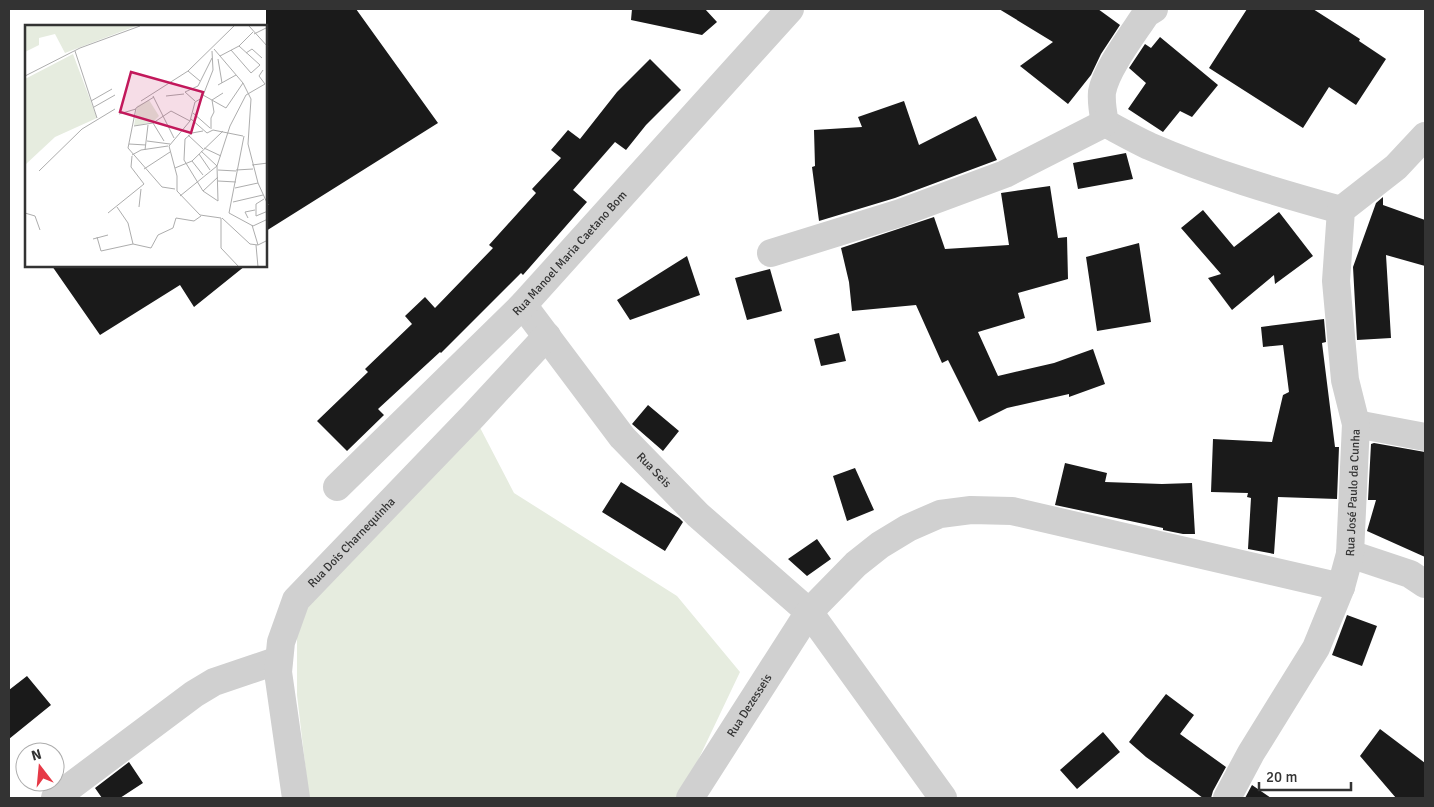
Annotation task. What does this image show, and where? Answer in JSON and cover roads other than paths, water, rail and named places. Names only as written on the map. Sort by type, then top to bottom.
[{"type":"street","name":"Rua Manoel Maria Caetano Bom","points":[[337,487],[523,305],[790,9]]},
{"type":"street","points":[[1105,123],[1102,91],[1110,70],[1147,11]]},
{"type":"street","points":[[1105,123],[1149,146],[1218,172],[1273,191],[1341,210],[1396,166],[1425,136]]},
{"type":"street","points":[[771,253],[900,213],[1005,174],[1105,123]]},
{"type":"street","name":"Rua José Paulo da Cunha","points":[[1227,798],[1316,648],[1341,587],[1350,554],[1356,424],[1345,380],[1336,281],[1341,210]]},
{"type":"street","name":"Rua Seis","points":[[523,305],[622,437],[698,515],[809,612],[943,798]]},
{"type":"street","name":"Rua Dois Charnequinha","points":[[296,798],[279,682],[279,660],[284,630],[296,600],[547,336]]},
{"type":"street","points":[[1356,424],[1425,437]]},
{"type":"street","name":"Rua Dezesseis","points":[[690,798],[809,612],[856,564],[880,545],[908,528],[940,514],[971,510],[1012,511],[1341,587]]},
{"type":"street","points":[[1350,554],[1410,574],[1425,584]]},
{"type":"street","points":[[54,798],[194,694],[214,682],[279,660]]}]
